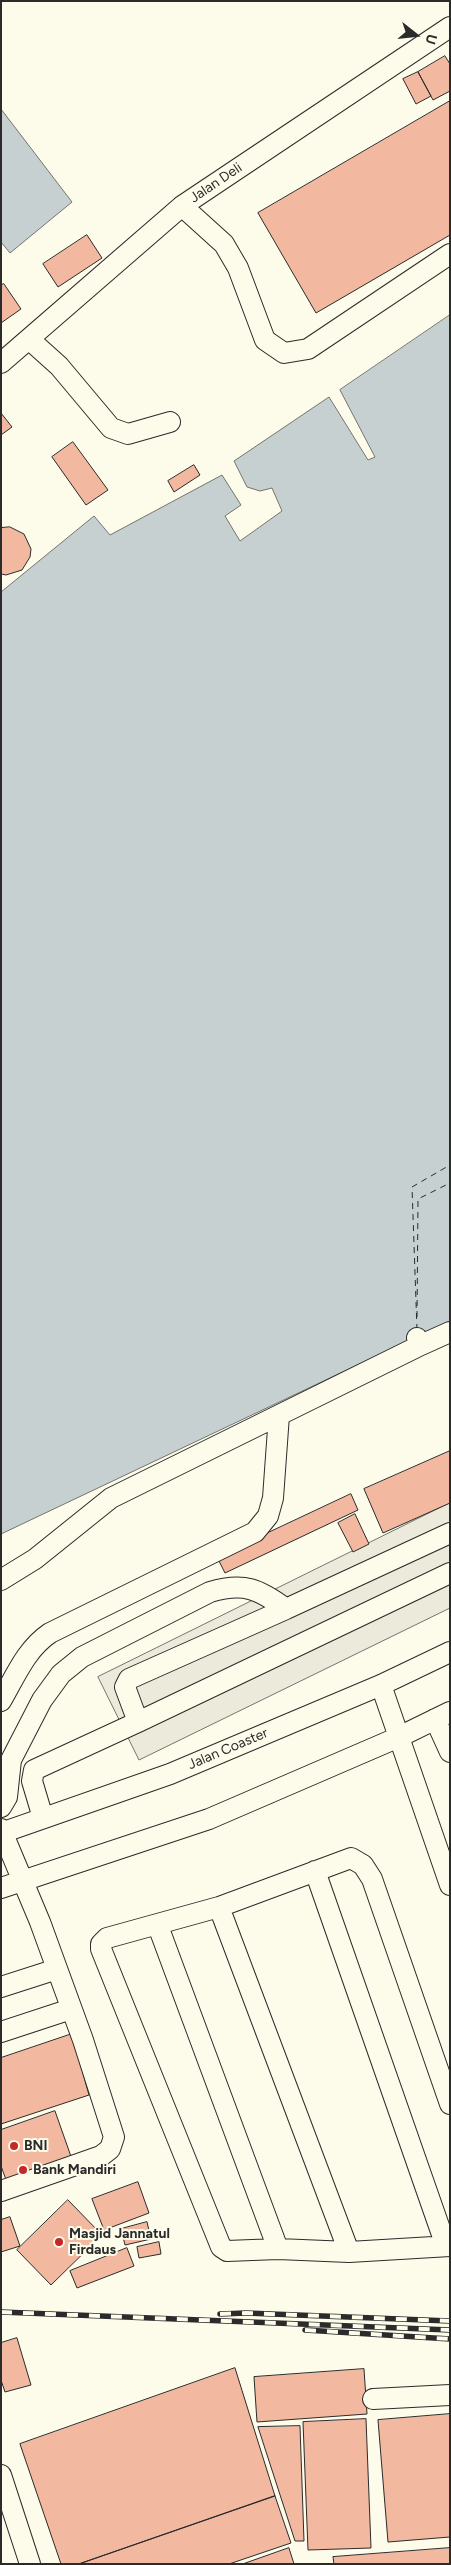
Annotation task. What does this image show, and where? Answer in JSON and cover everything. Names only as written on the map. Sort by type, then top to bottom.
[{"type":"lane","name":"Jalan Deli","points":[[1,364],[182,206],[450,27]]},
{"type":"lane","points":[[182,206],[224,244],[238,268],[265,340],[284,353],[308,349],[450,254]]},
{"type":"lane","points":[[30,340],[59,366],[111,428],[128,434],[170,422]]},
{"type":"lane","points":[[1,1580],[35,1559],[111,1498],[279,1415],[419,1342],[450,1332]]},
{"type":"lane","points":[[1,1701],[28,1654],[38,1641],[50,1633],[255,1532],[268,1516],[273,1498],[279,1415]]},
{"type":"lane","points":[[138,1722],[125,1687],[129,1680],[450,1533]]},
{"type":"lane","points":[[44,1818],[32,1781],[34,1770],[450,1573]]},
{"type":"lane","points":[[1,1807],[7,1798],[11,1760],[24,1733],[61,1674],[82,1657],[210,1592],[230,1586],[244,1587],[259,1592],[286,1609]]},
{"type":"lane","name":"Jalan Coaster","points":[[2,1832],[170,1774],[381,1685],[450,1652]]},
{"type":"lane","points":[[381,1685],[450,1885]]},
{"type":"lane","points":[[1,1888],[209,1819],[399,1737],[442,1716],[450,1752]]},
{"type":"lane","points":[[1,2191],[101,2156],[113,2144],[113,2128],[57,1969],[2,1832]]},
{"type":"lane","points":[[315,1871],[448,2246],[348,2252],[227,2251],[221,2247],[101,1949],[101,1944],[106,1938],[158,1926],[220,1907],[315,1871],[352,1858],[363,1865],[372,1879],[450,2104]]},
{"type":"lane","points":[[220,1907],[348,2252]]},
{"type":"lane","points":[[158,1926],[278,2250]]},
{"type":"lane","points":[[1,1987],[57,1969]]},
{"type":"lane","points":[[1,2032],[71,2009]]},
{"type":"lane","points":[[373,2399],[450,2395]]},
{"type":"lane","points":[[1,2475],[30,2564]]},
{"type":"shaded area","points":[[1,109],[72,202],[10,253],[1,242]]},
{"type":"shaded area","points":[[450,315],[450,1321],[1,1534],[1,592],[94,516],[110,535],[222,475],[241,505],[225,516],[240,541],[282,511],[272,488],[260,491],[247,487],[234,461],[329,397],[368,460],[375,457],[340,390]]},
{"type":"shaded area","points":[[450,1503],[450,1608],[139,1760],[98,1677]]},
{"type":"building","points":[[445,56],[450,64],[450,91],[433,100],[418,72]]},
{"type":"building","points":[[418,72],[431,96],[416,104],[403,79]]},
{"type":"building","points":[[450,101],[450,235],[316,313],[258,213]]},
{"type":"building","points":[[87,235],[102,258],[58,287],[43,264]]},
{"type":"building","points":[[4,284],[21,309],[1,323],[1,285]]},
{"type":"building","points":[[1,413],[12,427],[1,435]]},
{"type":"building","points":[[73,442],[108,490],[86,505],[52,457]]},
{"type":"building","points":[[194,465],[200,475],[174,492],[168,481]]},
{"type":"building","points":[[10,527],[24,534],[31,549],[30,557],[22,570],[6,575],[1,574],[1,528]]},
{"type":"building","points":[[450,1451],[450,1503],[383,1533],[364,1489]]},
{"type":"building","points":[[351,1494],[358,1510],[225,1573],[217,1557]]},
{"type":"building","points":[[355,1514],[369,1544],[353,1552],[338,1523]]},
{"type":"building","points":[[72,2034],[89,2095],[1,2124],[1,2058]]},
{"type":"building","points":[[55,2111],[74,2165],[9,2188],[1,2166],[1,2130]]},
{"type":"building","points":[[138,2182],[149,2213],[104,2230],[92,2199]]},
{"type":"building","name":"Masjid Jannatul Firdaus","points":[[68,2200],[102,2235],[51,2285],[17,2250]]},
{"type":"building","points":[[10,2217],[20,2246],[1,2252],[1,2220]]},
{"type":"building","points":[[147,2222],[151,2239],[125,2245],[121,2229]]},
{"type":"building","points":[[159,2242],[161,2254],[139,2258],[137,2247]]},
{"type":"building","points":[[127,2248],[134,2266],[77,2288],[70,2271]]},
{"type":"building","points":[[17,2338],[31,2385],[5,2392],[1,2380],[1,2343]]},
{"type":"building","points":[[235,2368],[275,2496],[79,2564],[61,2564],[20,2444]]},
{"type":"building","points":[[364,2369],[367,2414],[257,2422],[254,2377]]},
{"type":"building","points":[[450,2414],[450,2537],[388,2542],[378,2420]]},
{"type":"building","points":[[366,2419],[371,2548],[308,2550],[303,2422]]},
{"type":"building","points":[[300,2426],[304,2541],[295,2541],[258,2427]]},
{"type":"building","points":[[275,2496],[291,2543],[229,2564],[79,2564]]},
{"type":"building","points":[[289,2548],[294,2564],[243,2564]]},
{"type":"building","points":[[450,2548],[450,2564],[334,2564],[333,2557]]},
{"type":"ferry route","points":[[417,1330],[412,1187],[450,1165]]},
{"type":"ferry route","points":[[417,1317],[418,1199],[450,1183]]},
{"type":"railway","points":[[1,2312],[450,2330]]},
{"type":"railway","points":[[220,2314],[246,2313],[450,2321]]},
{"type":"railway","points":[[305,2330],[450,2339]]},
{"type":"place","name":"BNI","points":[[14,2146]]},
{"type":"place","name":"Bank Mandiri","points":[[23,2170]]},
{"type":"place","name":"Masjid Jannatul Firdaus","points":[[59,2242]]}]
